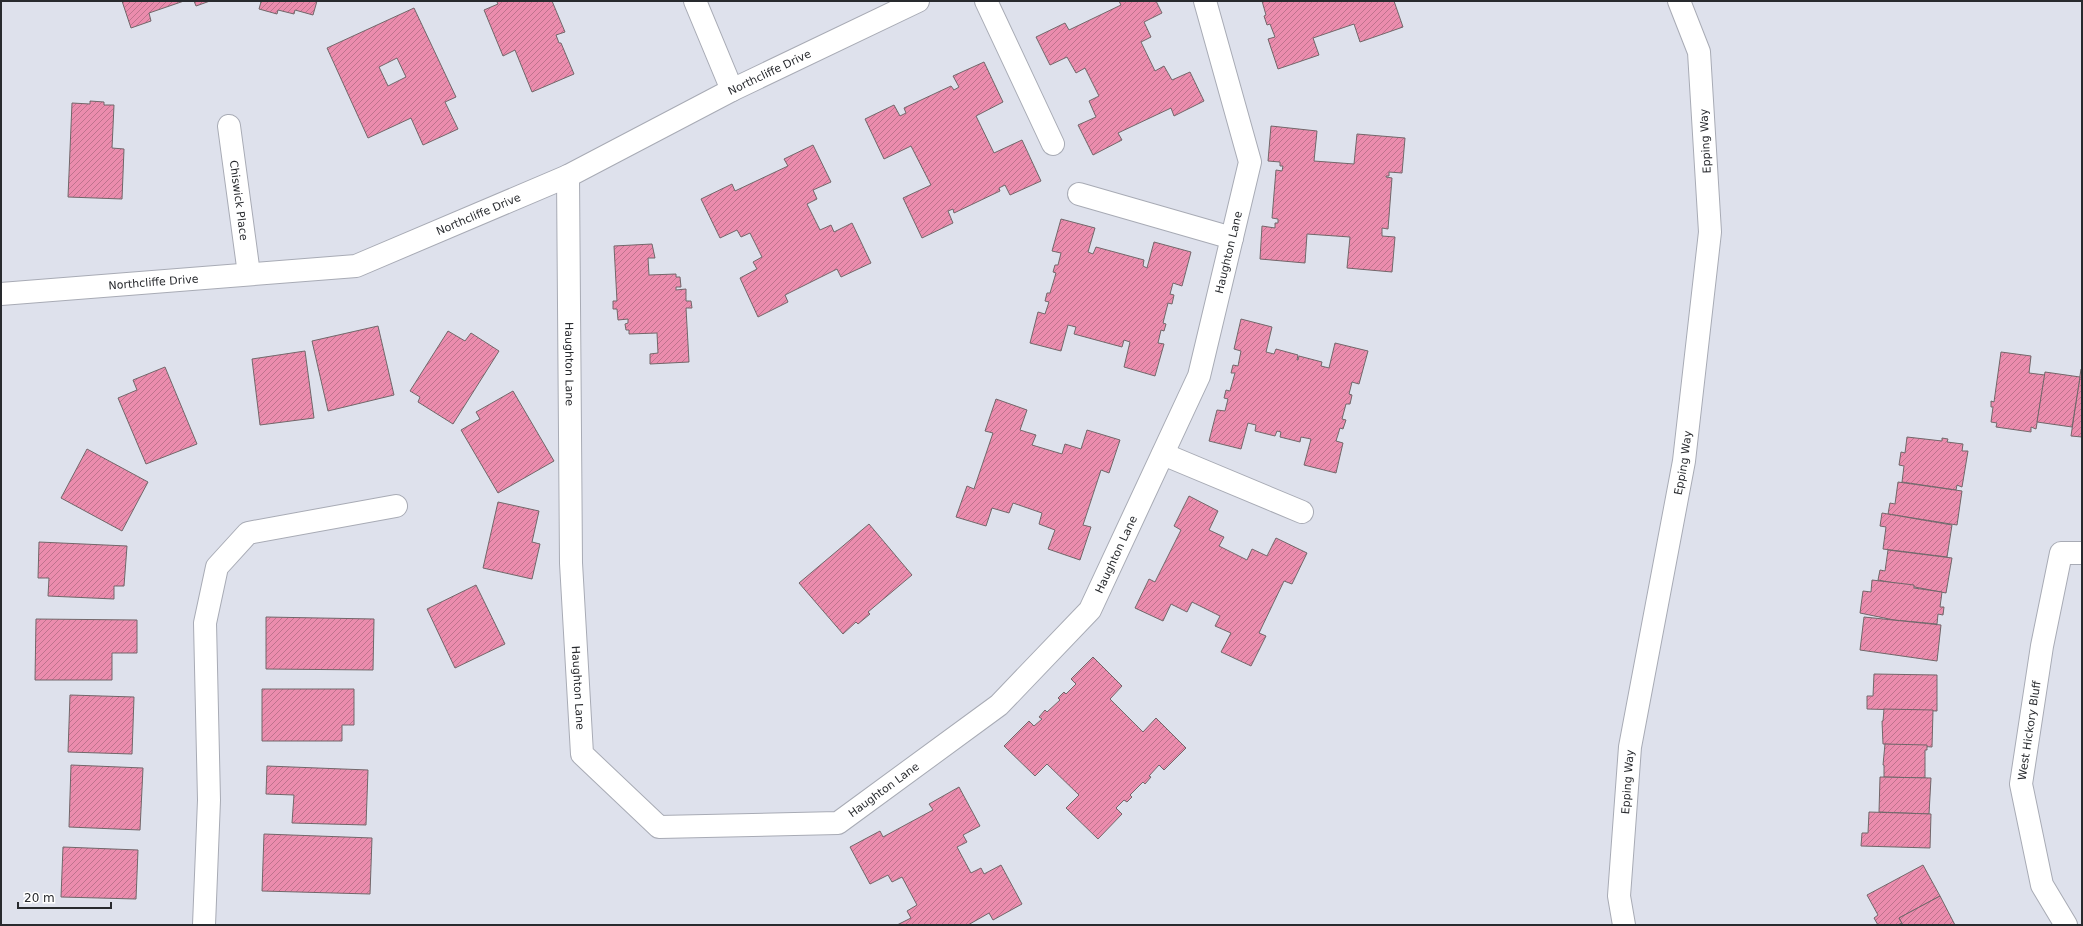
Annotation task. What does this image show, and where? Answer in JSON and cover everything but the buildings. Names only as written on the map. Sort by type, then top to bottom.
[{"type":"street","points":[[695,1],[732,90]]},
{"type":"street","name":"Northcliffe Drive","points":[[1,294],[356,266],[568,176],[732,90],[918,1]]},
{"type":"street","points":[[986,1],[1053,144]]},
{"type":"street","name":"Haughton Lane","points":[[568,176],[571,563],[582,754],[659,827],[838,823],[993,709],[1090,610],[1199,376],[1250,162],[1205,1]]},
{"type":"street","name":"Epping Way","points":[[1624,925],[1619,896],[1630,747],[1684,461],[1710,232],[1699,52],[1679,1]]},
{"type":"street","name":"Chiswick Place","points":[[229,126],[248,274]]},
{"type":"street","points":[[1078,194],[1232,238]]},
{"type":"street","points":[[1163,454],[1302,512]]},
{"type":"street","points":[[204,925],[209,800],[205,623],[217,567],[248,533],[396,506]]},
{"type":"street","name":"West Hickory Bluff","points":[[2066,925],[2042,885],[2021,784],[2042,646],[2061,553],[2082,554]]}]
